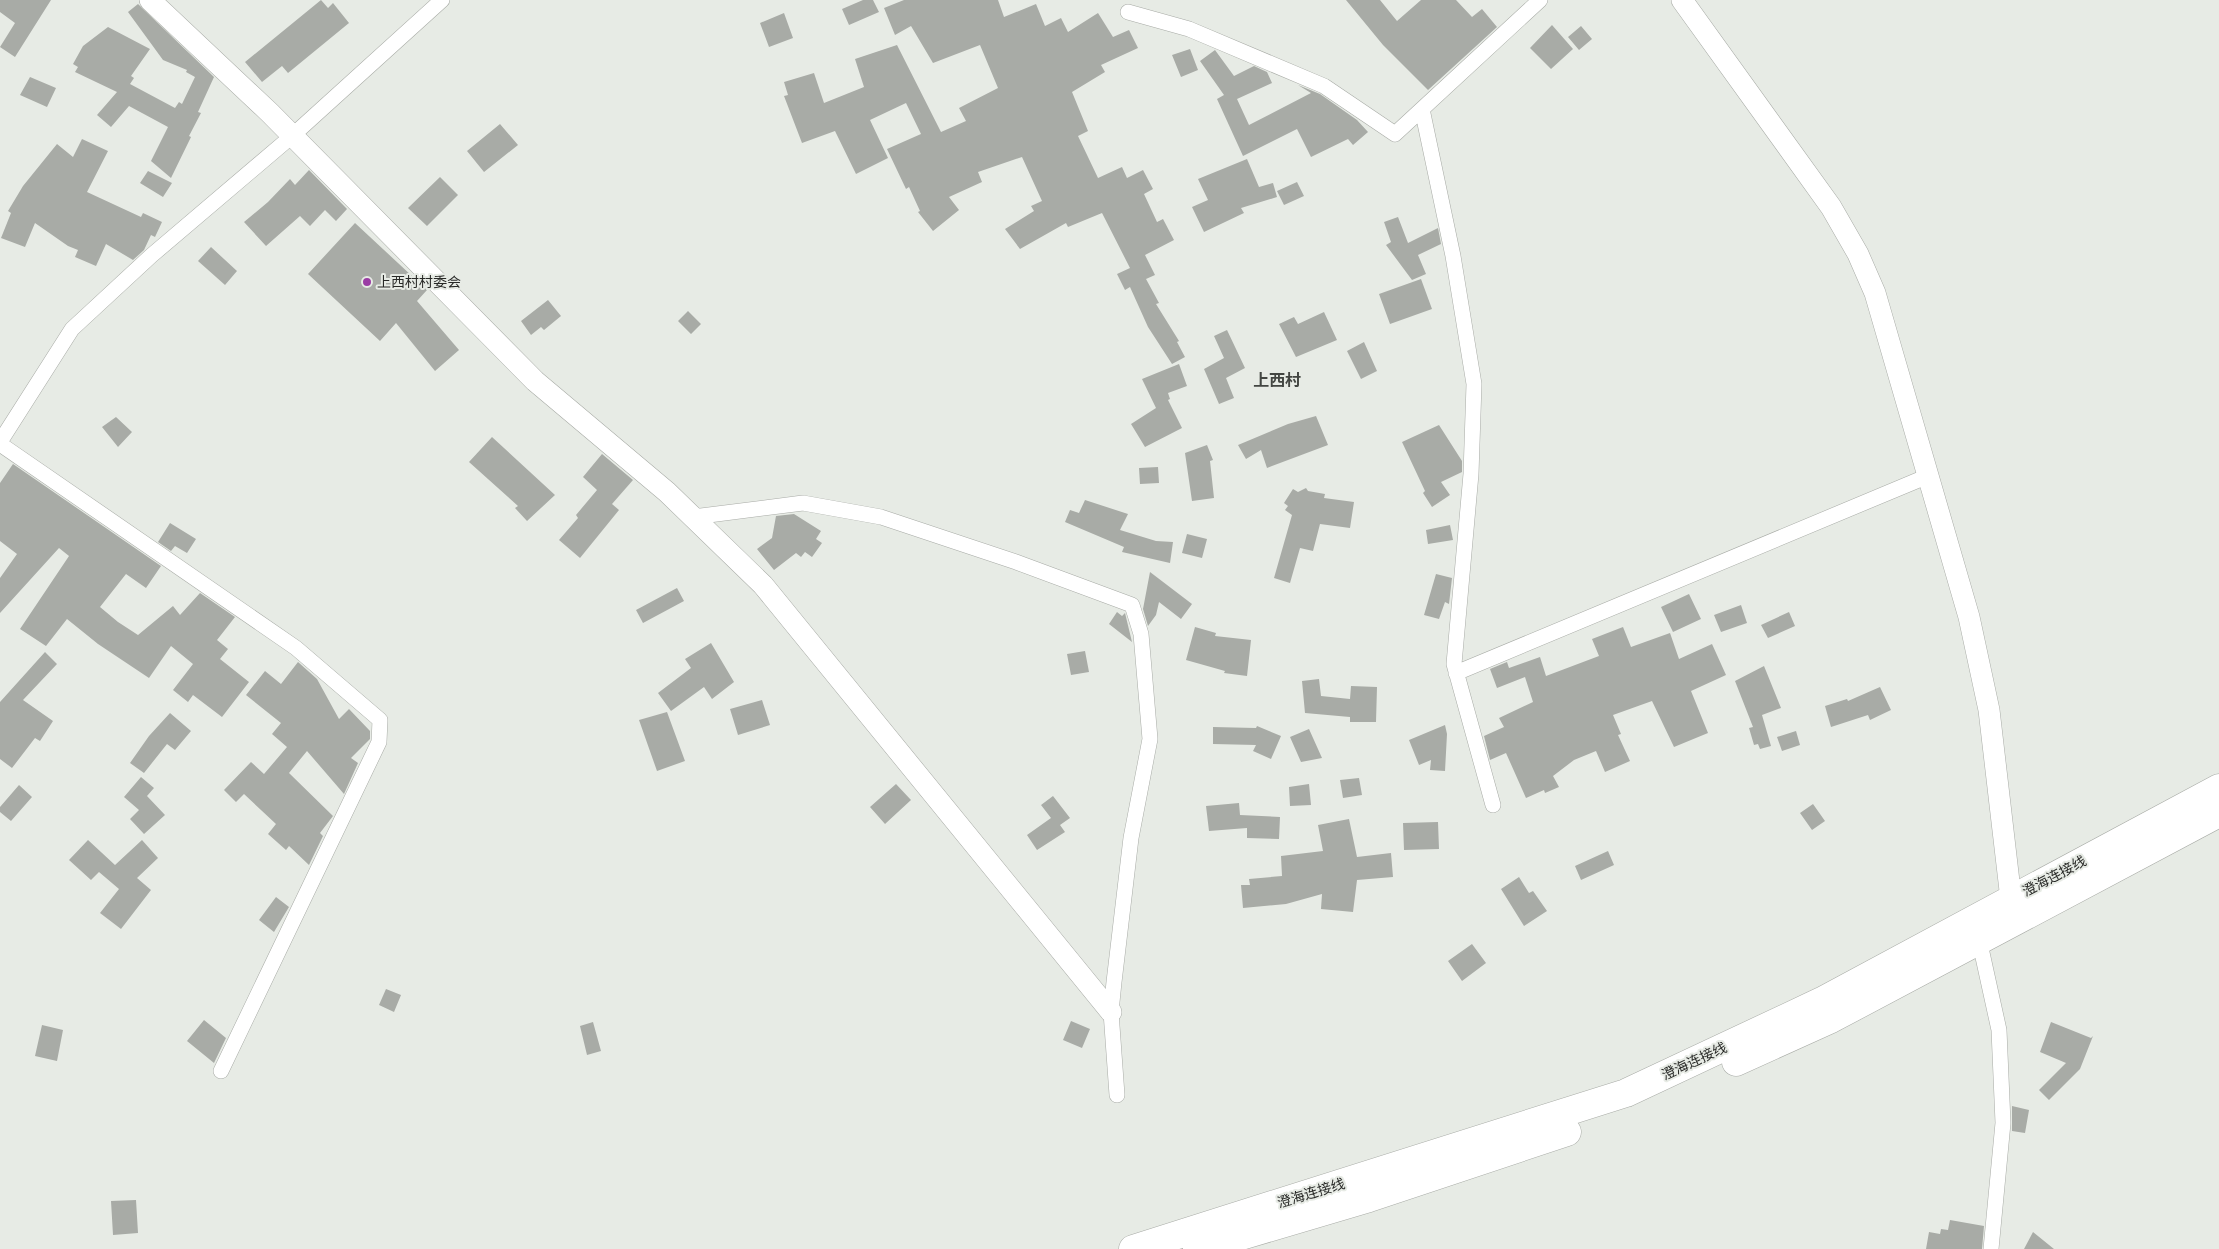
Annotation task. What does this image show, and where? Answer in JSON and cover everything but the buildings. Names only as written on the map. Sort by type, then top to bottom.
[{"type":"highway","name":"澄海连接线","points":[[1133,1249],[1626,1093],[1822,1001],[2219,788]]},
{"type":"highway","name":"澄海连接线","points":[[1197,1249],[1369,1198],[1632,1110],[1831,1018],[2219,813]]},
{"type":"street","points":[[150,0],[292,136],[535,381],[667,492],[763,584],[1111,1012]]},
{"type":"street","points":[[221,1070],[379,742],[380,720],[296,648],[0,443],[72,329],[152,255],[292,136],[442,0]]},
{"type":"street","points":[[1128,12],[1189,29],[1324,86],[1396,134],[1540,0]]},
{"type":"street","points":[[1682,0],[1831,208],[1858,254],[1875,292],[1969,617],[1989,710],[2011,899]]},
{"type":"street","points":[[1422,109],[1453,256],[1474,384],[1472,474],[1454,664],[1492,805]]},
{"type":"street","points":[[1456,673],[1928,476]]},
{"type":"street","points":[[692,517],[803,503],[880,518],[1016,562],[1132,605],[1141,634],[1150,739],[1131,838],[1111,1012],[1117,1095]]},
{"type":"street","points":[[1979,939],[1999,1030],[2003,1123],[1991,1249]]},
{"type":"place","name":"上西村村委会","points":[[367,282]]},
{"type":"district","name":"上西村","points":[[1277,380]]}]
